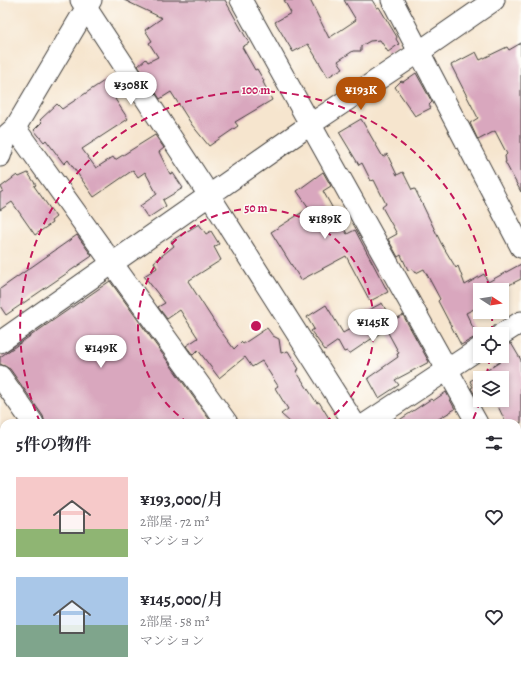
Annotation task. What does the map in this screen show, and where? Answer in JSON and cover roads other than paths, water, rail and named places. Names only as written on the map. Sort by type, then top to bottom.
[{"type":"street","points":[[241,0],[475,419]]},
{"type":"street","points":[[392,0],[521,247]]},
{"type":"street","points":[[0,342],[311,124],[494,0]]},
{"type":"street","points":[[0,156],[7,135],[15,128],[86,3],[351,419]]},
{"type":"street","points":[[15,128],[114,263],[225,419]]},
{"type":"street","points":[[509,330],[521,322]]},
{"type":"street","points":[[373,419],[447,368],[473,352]]},
{"type":"street","points":[[0,376],[30,419]]}]
